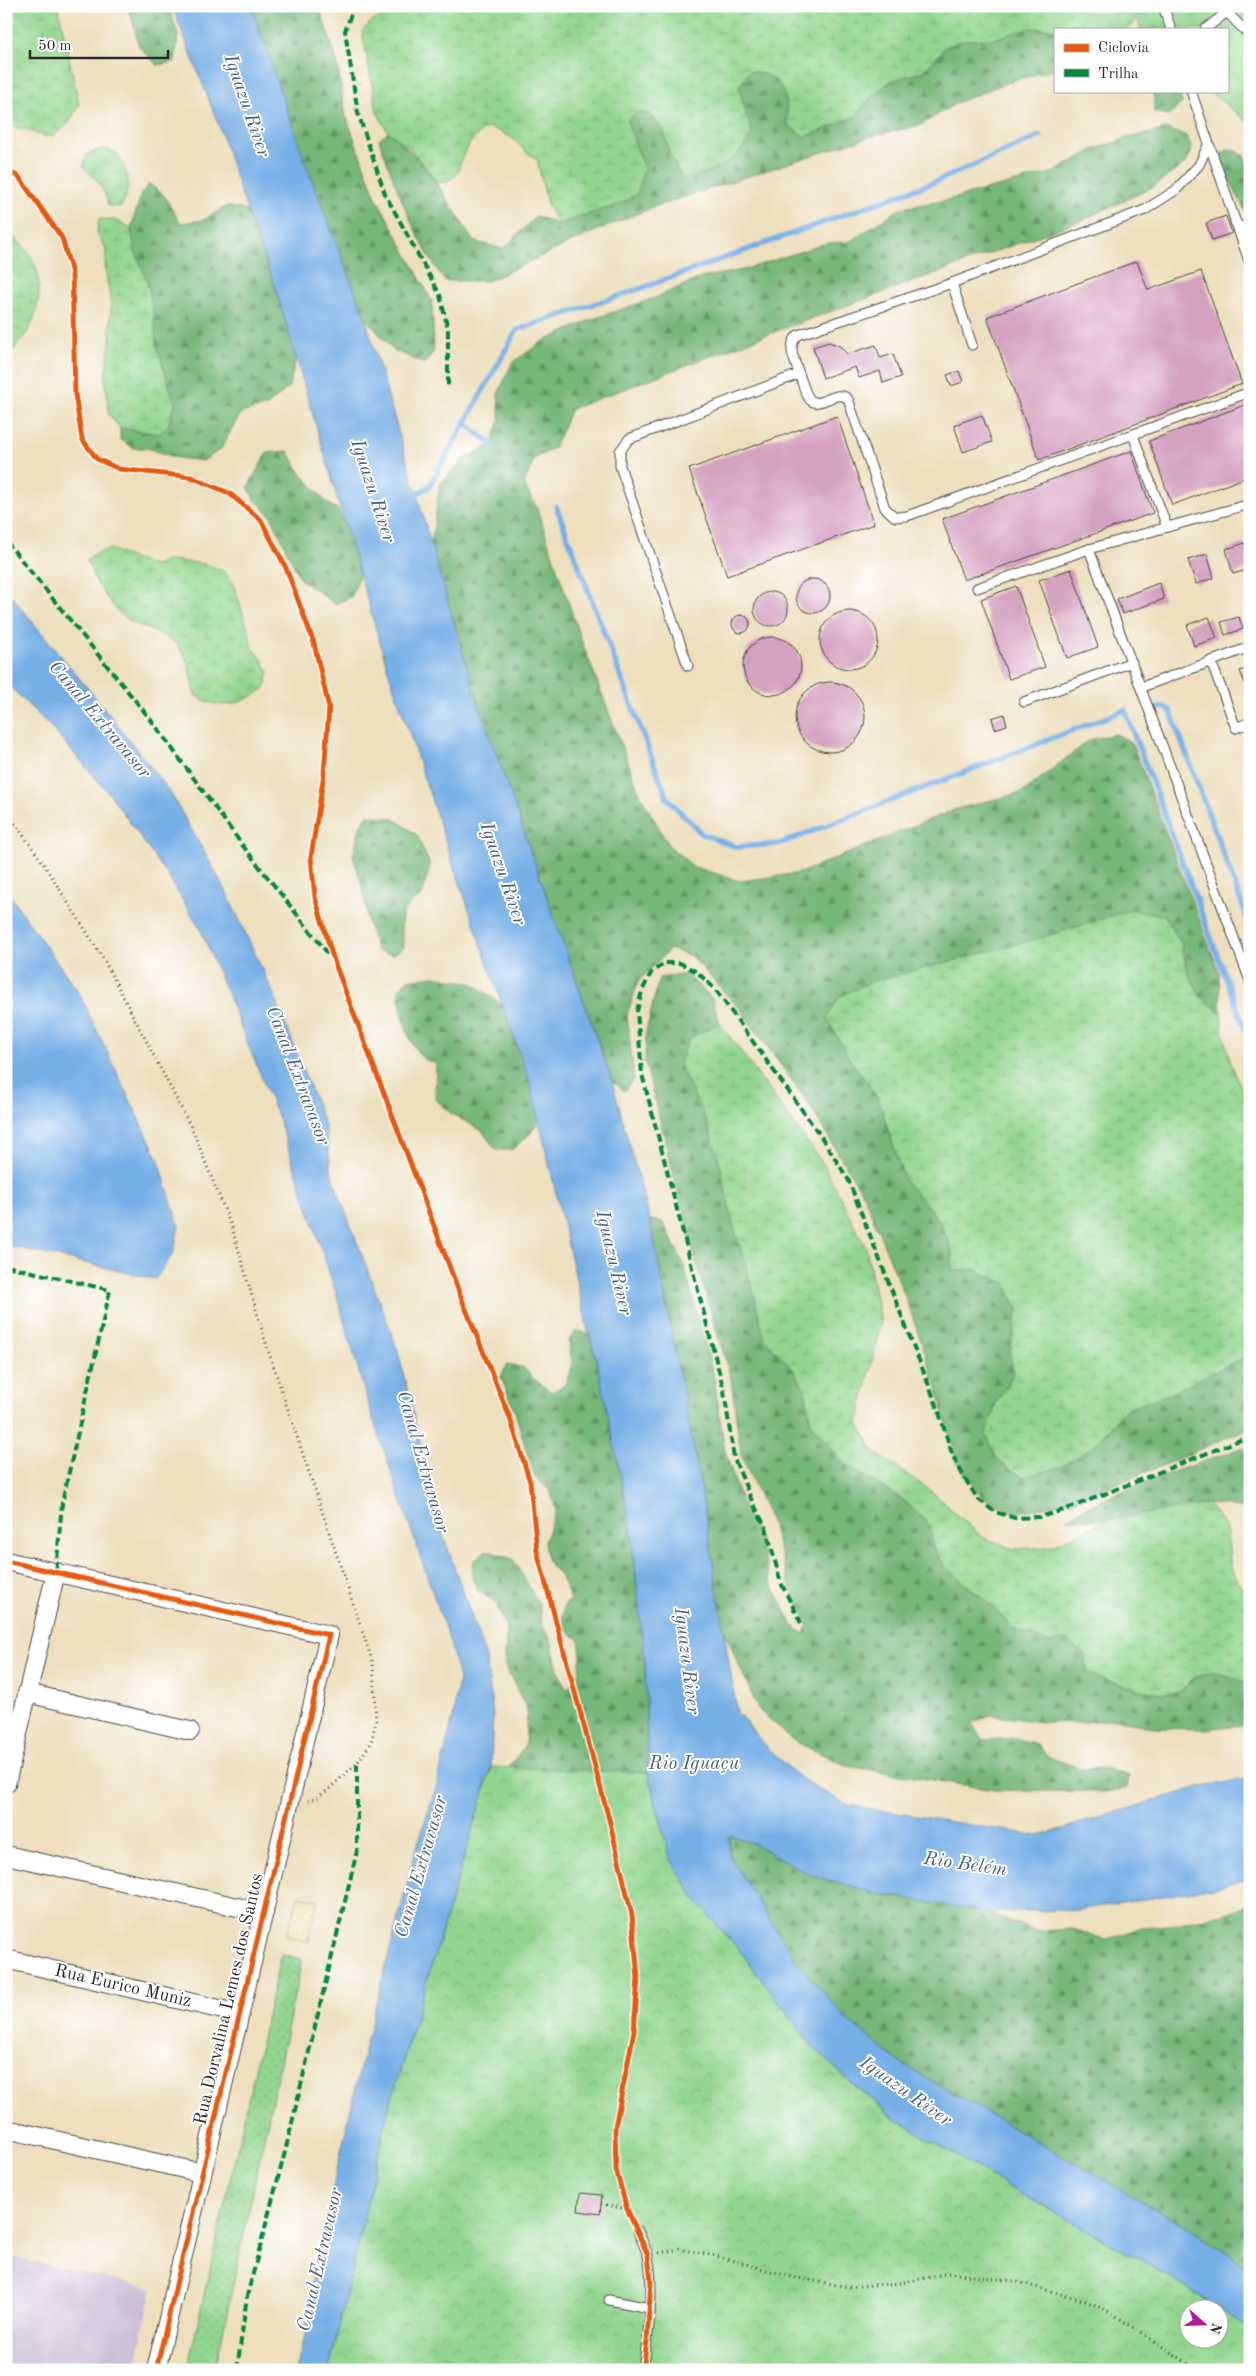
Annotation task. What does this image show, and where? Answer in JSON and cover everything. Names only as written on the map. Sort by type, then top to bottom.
[{"type":"street","points":[[6,1561],[56,1572],[6,1784]]},
{"type":"street","name":"Rua Dorvalina Lemes dos Santos","points":[[56,1572],[329,1635],[156,2370]]},
{"type":"street","points":[[27,1693],[190,1730]]},
{"type":"street","points":[[6,1855],[264,1913]]},
{"type":"street","name":"Rua Eurico Muniz","points":[[6,1959],[240,2014]]},
{"type":"street","points":[[6,2129],[202,2173]]},
{"type":"lane","points":[[1163,6],[1171,28]]},
{"type":"lane","points":[[1206,28],[1224,9],[1250,36]]},
{"type":"lane","points":[[1191,92],[1250,264]]},
{"type":"lane","points":[[1208,145],[1199,165],[1176,190],[1145,210],[952,283],[798,335],[793,340],[791,347],[808,398],[817,403],[839,395],[845,395],[848,399],[885,508],[895,517],[908,516],[1250,392]]},
{"type":"lane","points":[[1235,222],[1250,234]]},
{"type":"lane","points":[[952,283],[972,345]]},
{"type":"lane","points":[[688,666],[620,466],[620,451],[629,439],[799,374]]},
{"type":"lane","points":[[1133,435],[1167,527]]},
{"type":"lane","points":[[978,588],[1089,549],[1250,504]]},
{"type":"lane","points":[[1089,549],[1248,970],[1250,981]]},
{"type":"lane","points":[[1142,687],[1250,647]]},
{"type":"lane","points":[[1211,660],[1236,728],[1250,722]]},
{"type":"lane","points":[[1024,702],[1132,662]]},
{"type":"lane","points":[[638,2231],[648,2255],[651,2282],[643,2370]]},
{"type":"lane","points":[[610,2300],[649,2308]]},
{"type":"path","points":[[6,811],[43,863],[103,958],[192,1129],[232,1228],[268,1350],[372,1663],[376,1720],[371,1744],[357,1763],[329,1789],[315,1799],[290,1802]]},
{"type":"path","points":[[625,2201],[638,2231]]},
{"type":"path","points":[[601,2204],[627,2209]]},
{"type":"path","points":[[648,2255],[679,2249],[716,2256],[792,2277],[849,2287],[900,2283],[949,2273],[1014,2281],[1086,2302],[1110,2312],[1198,2370]]},
{"type":"shaded area","points":[[6,2256],[153,2288],[134,2370],[6,2370]]},
{"type":"green space","points":[[6,6],[58,6],[79,104],[69,123],[53,136],[42,136],[22,128],[6,127]]},
{"type":"green space","points":[[126,6],[168,6],[178,34],[175,62],[157,65],[139,47],[132,18]]},
{"type":"green space","points":[[251,6],[315,6],[322,15],[337,61],[346,116],[375,195],[432,301],[434,351],[425,364],[393,350],[365,317],[304,159]]},
{"type":"green space","points":[[414,6],[1138,6],[1133,25],[1127,28],[1030,28],[993,39],[964,40],[946,47],[924,71],[891,81],[871,97],[855,117],[805,137],[788,125],[784,95],[776,81],[761,73],[749,71],[739,88],[752,134],[739,153],[731,160],[714,169],[694,176],[682,178],[669,153],[664,131],[650,114],[636,112],[627,121],[644,169],[637,194],[620,204],[558,224],[547,204],[537,159],[526,152],[511,137],[489,127],[482,131],[468,146],[458,173],[446,183],[437,182],[408,146],[388,132],[377,112],[362,31],[372,21]]},
{"type":"green space","points":[[1133,6],[1250,6],[1250,124],[1210,92],[1228,92],[1228,28],[1141,28]]},
{"type":"green space","points":[[1030,28],[1054,30],[1054,70],[1014,80],[958,102],[921,125],[872,136],[654,207],[600,229],[488,281],[445,281],[415,231],[379,139],[388,132],[414,155],[436,182],[473,241],[503,249],[536,216],[558,224],[620,204],[637,194],[632,140],[627,121],[636,112],[650,114],[664,131],[669,153],[745,109],[739,88],[749,71],[761,73],[776,81],[784,95],[788,125],[805,137],[855,117],[871,97],[891,81],[924,71],[946,47],[964,40],[993,39]]},
{"type":"green space","points":[[1151,92],[1179,92],[1182,103],[1169,115],[1154,112],[1154,95]]},
{"type":"green space","points":[[1167,129],[1186,136],[1192,148],[1187,162],[1153,187],[1085,219],[777,331],[571,409],[554,448],[534,459],[524,484],[537,508],[579,634],[640,794],[669,846],[694,867],[740,881],[800,873],[953,810],[1023,792],[1091,739],[1116,734],[1132,743],[1219,972],[1221,1013],[1200,996],[1188,973],[1181,943],[1131,910],[1048,936],[827,1018],[849,1058],[878,1098],[905,1181],[942,1225],[952,1251],[953,1271],[975,1269],[1005,1283],[1018,1310],[1010,1354],[1014,1374],[996,1403],[1092,1448],[1126,1409],[1167,1395],[1238,1360],[1250,1357],[1250,1427],[1174,1461],[1073,1501],[1014,1513],[983,1498],[956,1462],[938,1391],[907,1301],[864,1196],[806,1100],[741,1010],[691,956],[670,949],[638,982],[627,1015],[634,1079],[624,1091],[612,1081],[473,688],[431,545],[440,484],[464,459],[492,444],[500,419],[498,394],[512,363],[542,342],[590,320],[655,298],[700,278],[743,270],[827,243],[849,242],[901,208],[947,200],[1054,172],[1093,150],[1127,138]]},
{"type":"green space","points":[[102,148],[116,152],[124,166],[128,185],[121,207],[108,206],[100,184],[83,167],[87,155]]},
{"type":"green space","points":[[1234,149],[1244,156],[1250,169],[1250,221],[1222,165],[1222,152]]},
{"type":"green space","points":[[149,184],[164,195],[180,223],[203,220],[227,206],[247,211],[274,283],[296,358],[289,387],[267,406],[241,413],[221,449],[203,461],[177,458],[147,448],[133,448],[120,439],[120,428],[159,434],[175,404],[156,344],[154,317],[147,280],[135,251],[131,228],[141,194]]},
{"type":"green space","points":[[99,219],[113,219],[131,228],[135,251],[147,280],[154,317],[156,344],[175,404],[168,425],[159,434],[120,428],[109,415],[105,377],[110,344],[111,304],[105,268],[106,249],[97,233]]},
{"type":"green space","points":[[6,229],[26,249],[33,261],[39,281],[39,293],[38,304],[31,325],[12,352],[6,366]]},
{"type":"green space","points":[[288,451],[300,472],[326,502],[338,510],[347,530],[360,574],[352,596],[335,604],[300,579],[271,516],[255,500],[248,487],[267,453]]},
{"type":"green space","points":[[111,549],[155,566],[169,560],[205,564],[224,571],[234,586],[252,647],[262,659],[269,672],[265,688],[247,699],[222,705],[204,700],[195,695],[188,664],[179,647],[164,636],[134,623],[119,612],[93,576],[87,559],[96,553]]},
{"type":"green space","points":[[368,815],[393,818],[417,835],[430,865],[422,896],[408,906],[402,917],[404,947],[393,955],[377,951],[368,924],[364,893],[353,855],[360,826]]},
{"type":"green space","points":[[1131,910],[1164,915],[1181,943],[1188,973],[1200,996],[1221,1013],[1227,1050],[1239,1084],[1250,1106],[1250,1357],[1238,1360],[1167,1395],[1126,1409],[1092,1448],[1060,1467],[1023,1477],[998,1461],[986,1434],[996,1403],[1014,1374],[1010,1354],[1018,1310],[1005,1283],[975,1269],[953,1271],[952,1251],[942,1225],[905,1181],[878,1098],[849,1058],[827,1018],[840,996],[871,982],[1048,936]]},
{"type":"green space","points":[[686,974],[712,998],[720,1023],[690,1038],[705,1118],[719,1160],[733,1224],[751,1283],[765,1340],[793,1369],[805,1389],[811,1424],[845,1464],[905,1501],[930,1526],[933,1545],[972,1590],[991,1605],[1013,1629],[1065,1639],[1085,1655],[1089,1674],[1145,1691],[1157,1693],[1178,1692],[1199,1676],[1206,1674],[1214,1673],[1236,1678],[1250,1685],[1250,1724],[1204,1729],[1156,1728],[1115,1719],[1077,1723],[1041,1722],[990,1715],[971,1724],[984,1740],[1014,1738],[1037,1744],[1048,1757],[1083,1769],[1106,1768],[1129,1776],[1127,1788],[1106,1792],[993,1790],[847,1766],[794,1741],[758,1709],[723,1628],[700,1482],[650,1220],[663,1222],[684,1265],[714,1377],[725,1451],[742,1504],[759,1537],[770,1580],[793,1626],[805,1634],[808,1625],[790,1587],[772,1524],[741,1455],[731,1379],[697,1266],[645,1062],[646,1032],[659,978]]},
{"type":"green space","points":[[434,976],[474,984],[503,1005],[530,1083],[539,1120],[531,1133],[512,1150],[496,1150],[481,1130],[450,1113],[435,1099],[436,1064],[422,1057],[408,1035],[399,990],[407,980]]},
{"type":"green space","points":[[720,1023],[824,1165],[866,1248],[881,1322],[858,1423],[875,1453],[930,1490],[982,1537],[1013,1549],[1049,1547],[1106,1520],[1208,1504],[1225,1527],[1232,1571],[1241,1586],[1250,1595],[1250,1685],[1236,1678],[1213,1673],[1199,1676],[1178,1692],[1168,1693],[1145,1691],[1088,1674],[1085,1655],[1065,1639],[1051,1643],[1013,1629],[991,1605],[944,1566],[933,1545],[930,1526],[905,1501],[845,1464],[811,1424],[805,1389],[793,1369],[765,1340],[751,1283],[733,1224],[719,1160],[705,1118],[679,1064],[690,1038]]},
{"type":"green space","points":[[576,1331],[589,1334],[597,1361],[631,1528],[645,1664],[648,1773],[670,1857],[694,1898],[498,1787],[511,1764],[525,1746],[527,1710],[505,1665],[506,1627],[495,1602],[479,1592],[472,1578],[473,1562],[486,1550],[513,1559],[539,1604],[542,1625],[551,1640],[559,1673],[566,1689],[578,1678],[581,1655],[579,1639],[566,1629],[563,1621],[565,1604],[571,1600],[560,1575],[547,1561],[544,1542],[556,1510],[550,1490],[534,1476],[516,1415],[501,1377],[506,1365],[523,1367],[534,1379],[551,1392],[565,1385],[572,1364],[569,1340]]},
{"type":"green space","points":[[1250,1448],[1250,1508],[1208,1504],[1106,1520],[1066,1519],[1106,1498],[1150,1480],[1238,1449]]},
{"type":"green space","points":[[491,1767],[648,1773],[670,1857],[694,1898],[742,1953],[812,2046],[847,2079],[894,2118],[1012,2189],[1145,2262],[1202,2298],[1178,2298],[1178,2348],[1228,2348],[1228,2314],[1250,2328],[1250,2370],[329,2370],[388,2111]]},
{"type":"green space","points":[[729,1835],[755,1844],[811,1875],[875,1893],[986,1912],[1035,1931],[1073,1929],[1107,1940],[1142,1927],[1180,1924],[1230,1912],[1250,1903],[1250,2269],[1193,2231],[902,2064],[848,2021],[796,1961],[729,1855]]},
{"type":"green space","points":[[281,1954],[302,1959],[215,2370],[187,2370]]},
{"type":"sand","points":[[299,1896],[318,1900],[308,1942],[286,1935]]},
{"type":"water","name":"Rio Iguaçu","points":[[172,6],[251,6],[304,159],[365,317],[473,688],[612,1081],[650,1220],[700,1482],[737,1712],[768,1749],[801,1779],[848,1805],[1039,1836],[1199,1787],[1250,1778],[1250,1878],[1219,1887],[1078,1910],[986,1912],[875,1893],[811,1875],[755,1844],[729,1835],[729,1855],[796,1961],[848,2021],[902,2064],[1193,2231],[1250,2269],[1250,2328],[1228,2314],[1228,2298],[1202,2298],[1145,2262],[1012,2189],[894,2118],[847,2079],[812,2046],[742,1953],[694,1898],[670,1857],[648,1773],[645,1664],[631,1528],[597,1361],[530,1083],[453,864],[388,670],[274,283],[247,211],[219,126]]},
{"type":"water","name":"Canal Extravasor","points":[[6,590],[114,720],[170,792],[225,889],[274,995],[325,1126],[332,1176],[397,1348],[443,1535],[486,1657],[493,1714],[491,1767],[388,2111],[329,2370],[296,2370],[304,2339],[313,2275],[363,2055],[415,1853],[437,1784],[453,1717],[459,1679],[450,1643],[370,1410],[336,1293],[279,1120],[200,928],[167,875],[112,797],[51,727],[6,683]]},
{"type":"water","points":[[6,890],[79,993],[158,1158],[179,1226],[173,1254],[155,1279],[6,1245]]},
{"type":"building","points":[[1226,216],[1232,233],[1212,240],[1206,223]]},
{"type":"building","points":[[1137,261],[1148,290],[1201,271],[1242,384],[1039,460],[987,317]]},
{"type":"building","points":[[829,342],[840,346],[847,354],[876,345],[880,358],[893,354],[901,377],[883,383],[880,371],[859,378],[855,367],[823,378],[813,347]]},
{"type":"building","points":[[959,371],[963,382],[951,386],[947,375]]},
{"type":"building","points":[[1250,403],[1250,476],[1172,505],[1149,441]]},
{"type":"building","points":[[982,415],[992,442],[963,452],[954,425]]},
{"type":"building","points":[[837,416],[874,524],[727,576],[689,469]]},
{"type":"building","points":[[1131,451],[1153,513],[964,580],[942,519]]},
{"type":"building","points":[[1245,543],[1250,559],[1250,569],[1233,574],[1226,549]]},
{"type":"building","points":[[1207,554],[1214,578],[1196,584],[1188,560]]},
{"type":"building","points":[[1071,569],[1098,647],[1067,658],[1039,580]]},
{"type":"building","points":[[813,579],[820,580],[825,584],[829,589],[829,603],[825,608],[820,612],[813,613],[806,612],[801,608],[797,603],[796,596],[797,589],[801,584],[806,580]]},
{"type":"building","points":[[1159,583],[1164,599],[1123,614],[1117,599]]},
{"type":"building","points":[[1016,586],[1045,667],[1009,679],[981,599]]},
{"type":"building","points":[[771,592],[778,593],[783,597],[787,602],[787,616],[783,621],[778,625],[771,626],[764,625],[759,621],[755,616],[754,609],[755,602],[759,597],[764,593]]},
{"type":"building","points":[[843,611],[855,611],[870,619],[878,634],[878,646],[870,661],[855,669],[843,669],[828,661],[820,646],[820,634],[828,619]]},
{"type":"building","points":[[741,615],[747,618],[750,624],[747,630],[741,633],[735,630],[732,624],[735,618]]},
{"type":"building","points":[[1209,617],[1217,638],[1194,646],[1187,625]]},
{"type":"building","points":[[1239,617],[1243,629],[1225,635],[1221,622]]},
{"type":"building","points":[[766,637],[778,637],[793,645],[801,660],[801,672],[793,687],[778,695],[766,695],[751,687],[743,672],[743,660],[751,645]]},
{"type":"building","points":[[1250,667],[1250,697],[1240,671]]},
{"type":"building","points":[[830,682],[843,685],[855,692],[862,704],[865,717],[862,730],[855,742],[843,749],[830,752],[817,749],[805,742],[798,730],[795,717],[798,704],[805,692],[817,685]]},
{"type":"building","points":[[1004,714],[1007,725],[995,729],[992,718]]},
{"type":"building","points":[[580,2193],[602,2195],[600,2214],[578,2211]]},
{"type":"waterway","points":[[409,498],[429,487],[517,330],[642,288],[937,181],[1040,136]]},
{"type":"waterway","points":[[466,424],[492,444]]},
{"type":"waterway","points":[[556,506],[667,798],[702,834],[737,847],[779,844],[1125,710],[1250,1042]]},
{"type":"waterway","points":[[1158,708],[1164,707],[1170,710],[1250,926]]},
{"type":"marked path","points":[[359,6],[351,14],[345,31],[358,113],[385,194],[440,295],[448,329],[448,389]]},
{"type":"marked path","points":[[6,541],[155,725],[243,846],[329,955]]},
{"type":"marked path","points":[[801,1623],[781,1583],[766,1528],[751,1499],[734,1458],[724,1391],[642,1074],[637,1011],[642,991],[651,973],[664,963],[680,963],[697,972],[715,989],[820,1135],[848,1179],[937,1406],[952,1454],[978,1499],[995,1512],[1015,1518],[1040,1517],[1067,1509],[1250,1436]]},
{"type":"marked path","points":[[6,1266],[110,1290],[62,1503],[56,1572]]},
{"type":"marked path","points":[[237,2370],[247,2296],[285,2152],[357,1851],[357,1763]]},
{"type":"cycle path","points":[[6,170],[19,177],[62,238],[72,273],[75,394],[82,439],[97,459],[119,469],[191,477],[229,493],[261,520],[286,568],[314,643],[329,708],[324,774],[311,857],[315,897],[334,961],[459,1292],[510,1418],[530,1482],[537,1551],[610,1823],[632,1915],[638,1978],[634,2031],[615,2127],[616,2170],[627,2209],[648,2255],[651,2282],[643,2370]]},
{"type":"cycle path","points":[[6,1561],[329,1635],[156,2370]]},
{"type":"water label","name":"Iguazu River","points":[[246,106]]},
{"type":"water label","name":"Iguazu River","points":[[372,491]]},
{"type":"water label","name":"Iguazu River","points":[[502,874]]},
{"type":"water label","name":"Iguazu River","points":[[613,1263]]},
{"type":"water label","name":"Iguazu River","points":[[686,1661]]},
{"type":"water label","name":"Rio Belém","points":[[965,1865]]},
{"type":"water label","name":"Iguazu River","points":[[905,2092]]}]
